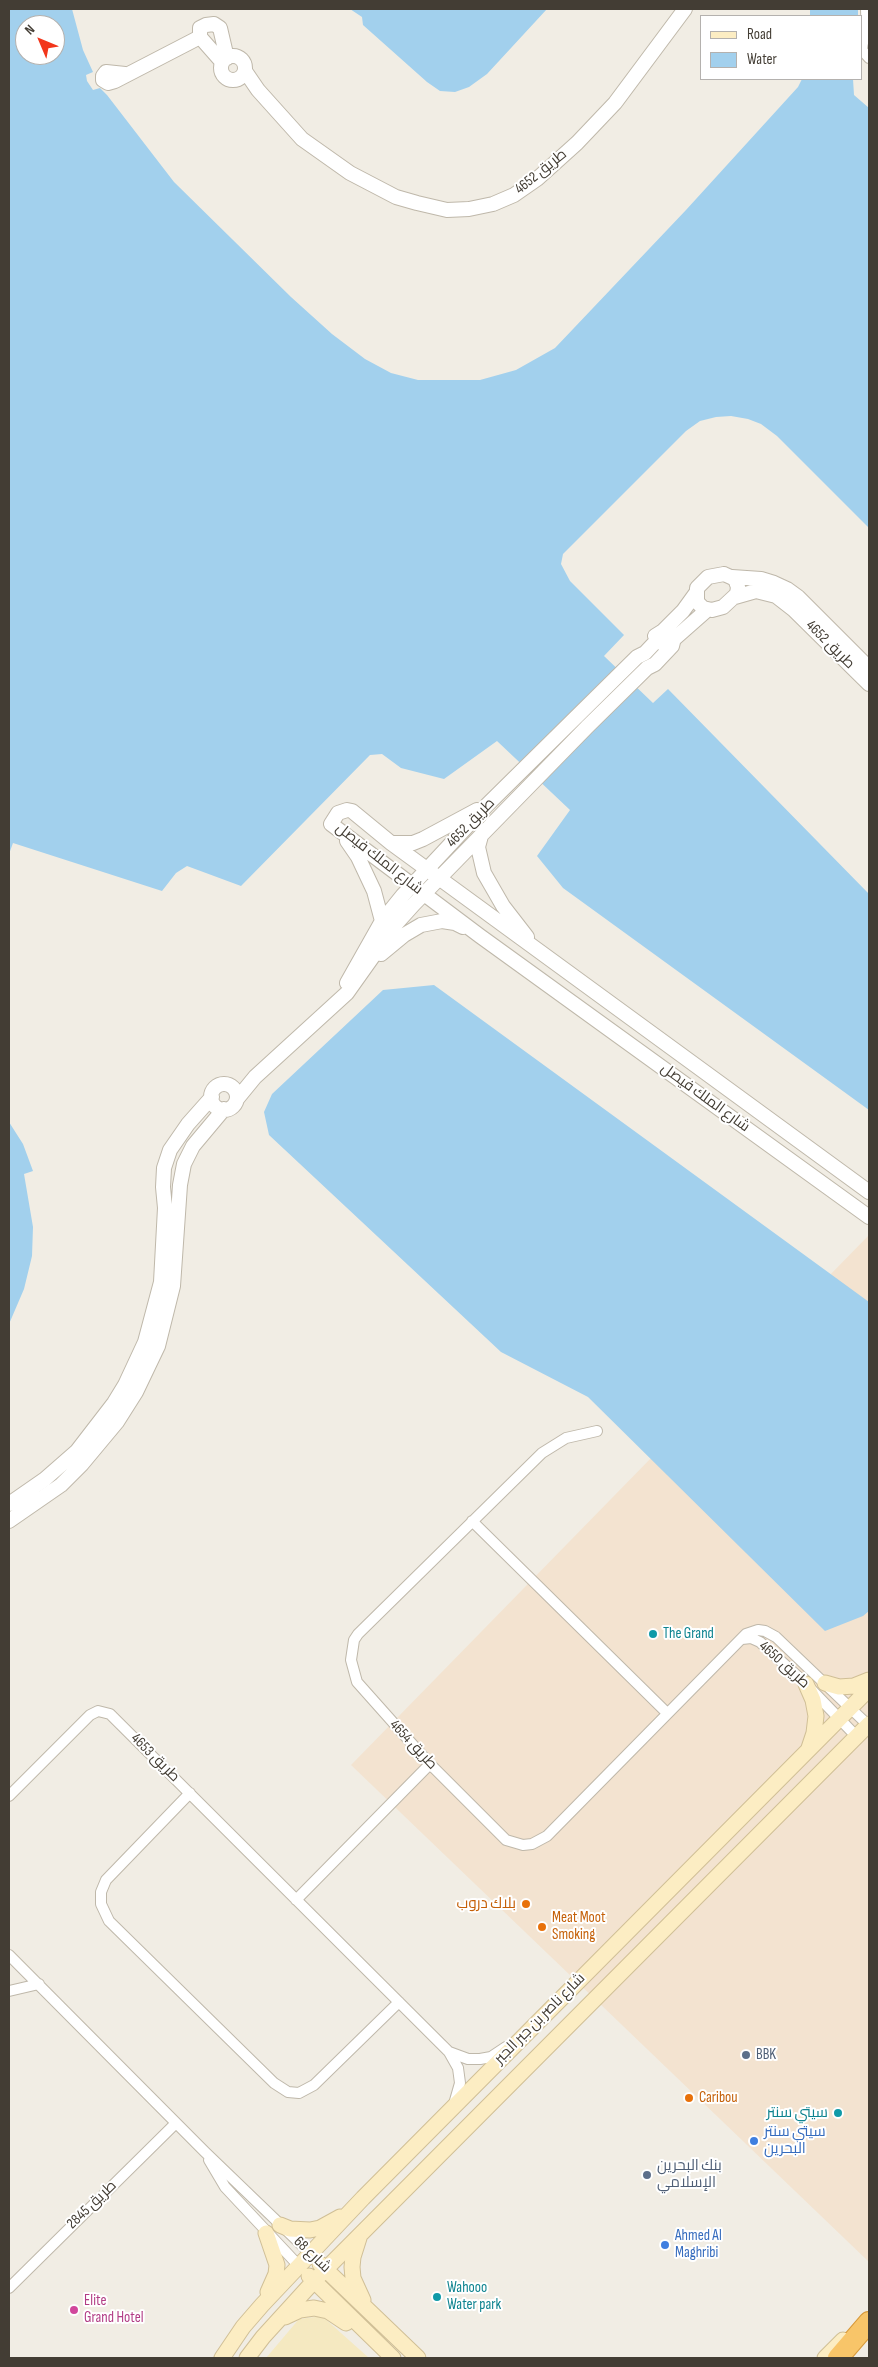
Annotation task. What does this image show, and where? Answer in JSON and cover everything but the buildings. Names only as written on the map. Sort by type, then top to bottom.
[{"type":"highway","points":[[838,2358],[869,2322]]},
{"type":"main road","points":[[825,1683],[839,1687],[854,1686],[869,1680]]},
{"type":"main road","points":[[806,1684],[813,1700],[816,1716],[814,1733],[809,1749]]},
{"type":"main road","name":"شارع ناصر بن جبر الجبر","points":[[318,2261],[358,2203],[869,1689]]},
{"type":"main road","name":"شارع ناصر بن جبر الجبر","points":[[222,2358],[243,2327],[299,2266],[318,2261],[360,2236],[869,1725]]},
{"type":"main road","points":[[280,2225],[290,2229],[310,2230],[328,2224],[358,2203]]},
{"type":"main road","points":[[262,2305],[277,2269],[266,2233]]},
{"type":"main road","points":[[360,2236],[352,2256],[352,2267],[357,2288],[368,2310]]},
{"type":"main road","points":[[248,2358],[277,2321],[314,2281],[314,2270],[318,2261]]},
{"type":"main road","name":"شارع 68","points":[[318,2261],[418,2358]]},
{"type":"main road","name":"شارع 68","points":[[299,2266],[362,2330],[393,2358]]},
{"type":"main road","points":[[277,2321],[300,2310],[314,2308],[328,2311],[349,2325],[362,2330]]},
{"type":"main road","points":[[825,2358],[869,2314]]},
{"type":"street","name":"طريق 4652","points":[[242,75],[256,87],[302,139],[350,173],[396,197],[446,210],[468,209],[493,204],[514,195],[537,179],[577,143],[615,103],[684,9]]},
{"type":"street","points":[[866,9],[869,24],[868,38]]},
{"type":"street","points":[[214,24],[220,28],[225,60],[200,37],[200,28],[214,24]]},
{"type":"street","points":[[124,74],[200,37]]},
{"type":"street","points":[[236,56],[244,61],[242,75],[230,80],[222,75],[221,66],[225,60],[236,56]]},
{"type":"street","points":[[719,574],[732,577],[738,587],[735,597],[723,607],[707,610],[697,602],[696,593],[700,584],[708,577],[719,574]]},
{"type":"street","name":"طريق 4652","points":[[732,577],[761,579],[774,582],[787,589],[798,597],[869,668]]},
{"type":"street","name":"طريق 4652","points":[[735,597],[756,591],[776,596],[794,610],[869,684]]},
{"type":"street","name":"طريق 4652","points":[[330,1008],[382,921],[413,885],[487,805],[637,657],[645,653],[696,593]]},
{"type":"street","name":"طريق 4652","points":[[234,1093],[255,1077],[347,993],[366,969],[396,924],[510,805],[647,668],[655,664],[672,646],[672,642],[707,610]]},
{"type":"street","points":[[391,843],[413,842],[423,839],[487,805]]},
{"type":"street","name":"شارع الملك فيصل","points":[[869,1192],[427,870],[352,812],[347,810],[338,813],[331,824],[480,936],[869,1217]]},
{"type":"street","points":[[340,830],[366,872],[374,891],[382,921]]},
{"type":"street","points":[[482,835],[478,847],[479,857],[490,886],[503,906],[539,951]]},
{"type":"street","points":[[366,969],[404,935],[421,925],[442,921],[455,923],[480,936]]},
{"type":"street","points":[[226,1084],[234,1093],[230,1108],[224,1109],[214,1104],[213,1090],[218,1086],[226,1084]]},
{"type":"street","points":[[9,1504],[45,1479],[77,1451],[114,1403],[132,1372],[145,1342],[161,1282],[165,1208],[164,1168],[170,1150],[212,1097]]},
{"type":"street","points":[[9,1520],[61,1485],[82,1464],[117,1422],[136,1392],[158,1346],[173,1286],[180,1184],[184,1164],[193,1146],[224,1109]]},
{"type":"street","name":"طريق 4654","points":[[597,1431],[576,1434],[550,1447],[358,1634],[351,1653],[353,1675],[361,1688],[430,1764],[506,1840],[523,1845],[532,1844],[547,1836],[741,1640]]},
{"type":"street","points":[[472,1521],[667,1713]]},
{"type":"street","name":"طريق 4650","points":[[741,1640],[746,1634],[758,1630],[771,1633],[869,1725]]},
{"type":"street","name":"طريق 4650","points":[[741,1640],[751,1638],[760,1642],[806,1684],[857,1737]]},
{"type":"street","name":"طريق 4653","points":[[9,1796],[86,1718],[98,1711],[106,1712],[190,1793],[449,2052],[458,2068],[460,2083],[452,2107]]},
{"type":"street","points":[[296,1900],[430,1764]]},
{"type":"street","points":[[190,1793],[106,1880],[101,1892],[101,1904],[109,1921],[274,2083],[288,2092],[299,2093],[314,2085],[399,2002]]},
{"type":"street","name":"شارع 68","points":[[9,1955],[205,2152],[318,2261]]},
{"type":"street","points":[[9,1991],[39,1984]]},
{"type":"street","name":"طريق 4653","points":[[449,2052],[468,2059],[491,2057],[522,2037]]},
{"type":"street","name":"طريق 2845","points":[[9,2288],[176,2123]]},
{"type":"street","name":"شارع 68","points":[[205,2152],[219,2180],[266,2233],[299,2266]]},
{"type":"shaded area","points":[[869,1235],[869,2262],[351,1765]]},
{"type":"sand","points":[[322,2316],[369,2358],[266,2358],[299,2319]]},
{"type":"water","points":[[9,9],[72,9],[83,50],[93,72],[86,75],[87,81],[93,90],[100,88],[107,95],[174,182],[291,297],[332,334],[365,359],[391,373],[418,380],[480,380],[516,370],[555,348],[686,210],[798,87],[802,80],[853,80],[854,95],[869,108],[869,528],[777,436],[761,424],[731,416],[716,417],[700,421],[686,431],[563,554],[561,564],[570,581],[624,635],[604,656],[653,703],[668,689],[869,894],[869,1110],[563,888],[537,856],[570,810],[497,741],[444,779],[401,768],[382,754],[370,755],[241,886],[187,866],[176,873],[162,891],[13,843],[9,854]]},
{"type":"water","points":[[350,9],[547,9],[487,74],[469,87],[455,92],[440,91],[427,82],[363,25],[362,17]]},
{"type":"water","points":[[810,9],[858,9],[858,15],[810,15]]},
{"type":"water","points":[[434,985],[869,1302],[869,1611],[863,1616],[825,1631],[588,1397],[501,1352],[269,1135],[264,1112],[272,1094],[383,990]]},
{"type":"water","points":[[9,1122],[23,1144],[33,1171],[24,1174],[33,1227],[32,1256],[24,1289],[9,1324]]},
{"type":"place","name":"The Grand","points":[[653,1634]]},
{"type":"place","name":"بلاك دروب","points":[[526,1904]]},
{"type":"place","name":"Meat Moot Smoking","points":[[542,1927]]},
{"type":"place","name":"BBK","points":[[746,2055]]},
{"type":"place","name":"Caribou","points":[[689,2098]]},
{"type":"place","name":"سيتي سنتر","points":[[838,2113]]},
{"type":"place","name":"سيتي سنتر البحرين","points":[[754,2141]]},
{"type":"place","name":"بنك البحرين الإسلامي","points":[[647,2175]]},
{"type":"place","name":"Ahmed Al Maghribi","points":[[665,2245]]},
{"type":"place","name":"Wahooo Water park","points":[[437,2297]]},
{"type":"place","name":"Elite Grand Hotel","points":[[74,2310]]}]
